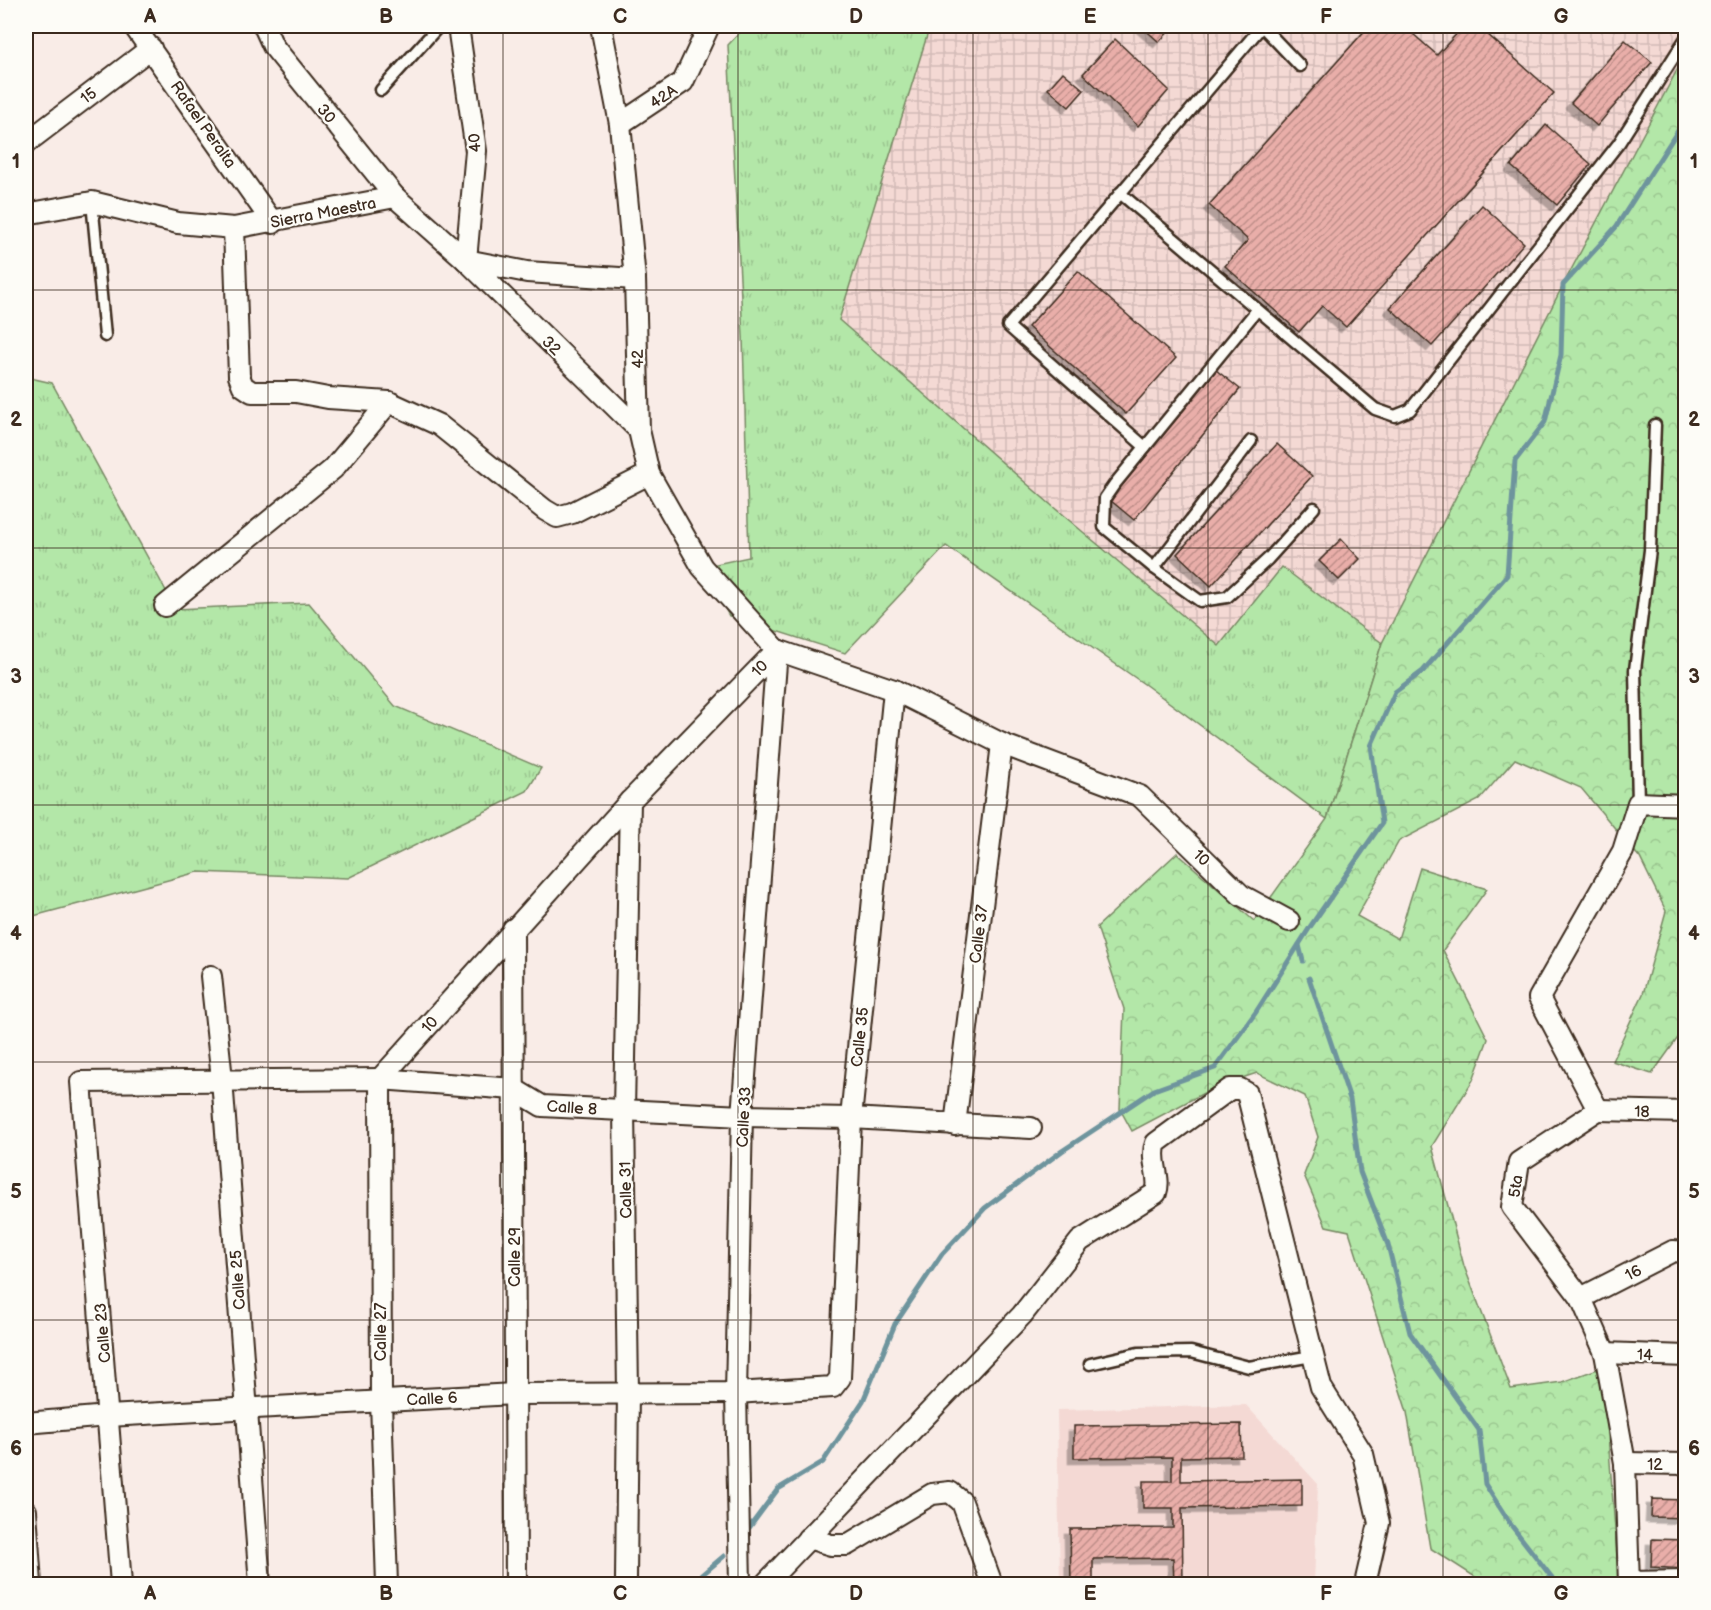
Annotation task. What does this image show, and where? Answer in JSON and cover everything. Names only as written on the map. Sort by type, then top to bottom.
[{"type":"street","name":"Rafael Peralta","points":[[134,26],[273,223]]},
{"type":"street","name":"30","points":[[264,26],[273,46],[395,197]]},
{"type":"street","name":"40","points":[[458,26],[476,151],[466,260]]},
{"type":"street","name":"42","points":[[601,26],[620,124],[635,279],[639,430],[649,474],[702,567],[777,650]]},
{"type":"street","name":"42A","points":[[620,124],[683,82],[709,26]]},
{"type":"street","name":"15","points":[[26,143],[151,48]]},
{"type":"street","name":"Sierra Maestra","points":[[26,214],[92,202],[178,223],[234,228],[273,223],[395,197],[466,260]]},
{"type":"street","points":[[234,228],[239,376],[243,386],[252,392],[296,392],[328,398],[389,402],[439,425],[545,510],[557,517],[572,513],[649,474]]},
{"type":"street","points":[[466,260],[527,272],[635,279]]},
{"type":"street","name":"32","points":[[466,260],[639,430]]},
{"type":"street","points":[[165,606],[333,468],[389,402]]},
{"type":"street","name":"10","points":[[380,1079],[630,801],[777,650],[894,690],[1002,744],[1140,796],[1241,895],[1288,921]]},
{"type":"street","name":"Calle 33","points":[[740,1584],[736,1393],[742,1116],[777,650]]},
{"type":"street","name":"Calle 35","points":[[838,1384],[851,1118],[894,690]]},
{"type":"street","name":"Calle 37","points":[[955,1125],[1002,744]]},
{"type":"street","name":"Calle 31","points":[[626,1579],[628,1391],[624,1110],[630,801]]},
{"type":"street","points":[[1598,1110],[1539,999],[1623,851],[1638,804],[1686,805]]},
{"type":"street","name":"Calle 29","points":[[513,929],[516,1584]]},
{"type":"street","name":"Calle 25","points":[[211,976],[222,1079],[260,1584]]},
{"type":"street","name":"Calle 8","points":[[81,1082],[380,1079],[514,1089],[542,1106],[742,1116],[851,1118],[1031,1128]]},
{"type":"street","name":"Calle 27","points":[[380,1079],[381,1401],[387,1584]]},
{"type":"street","name":"Calle 23","points":[[81,1082],[121,1584]]},
{"type":"street","points":[[765,1584],[1022,1315],[1080,1241],[1156,1193],[1159,1186],[1152,1152],[1156,1143],[1230,1089],[1240,1089],[1247,1093],[1321,1387],[1362,1454],[1379,1523],[1365,1584]]},
{"type":"street","name":"18","points":[[1598,1110],[1686,1112]]},
{"type":"street","name":"5ta","points":[[1598,1110],[1519,1162],[1512,1207],[1581,1298],[1605,1353],[1625,1463],[1629,1583]]},
{"type":"street","name":"16","points":[[1581,1298],[1673,1251],[1686,1252]]},
{"type":"street","name":"14","points":[[1605,1353],[1686,1356]]},
{"type":"street","name":"Calle 6","points":[[26,1423],[108,1416],[514,1394],[628,1391],[736,1393],[833,1387],[838,1384]]},
{"type":"street","name":"12","points":[[1625,1463],[1686,1464]]},
{"type":"street","points":[[808,1538],[831,1545],[847,1545],[932,1494],[950,1492],[962,1502],[992,1584]]},
{"type":"street","points":[[26,1511],[31,1584]]},
{"type":"street","points":[[1629,1583],[1686,1581]]},
{"type":"lane","points":[[381,90],[439,26]]},
{"type":"lane","points":[[1145,447],[1008,326],[1262,26],[1300,66]]},
{"type":"lane","points":[[1119,193],[1375,409],[1395,416],[1410,410],[1619,143],[1686,38]]},
{"type":"lane","points":[[92,202],[105,336]]},
{"type":"lane","points":[[1257,310],[1105,498],[1102,513],[1104,526],[1154,568],[1200,601],[1227,597],[1268,559],[1314,508]]},
{"type":"lane","points":[[1638,804],[1635,670],[1650,549],[1655,425]]},
{"type":"lane","points":[[1154,568],[1251,441]]},
{"type":"lane","points":[[1090,1364],[1138,1353],[1191,1352],[1249,1367],[1312,1356]]},
{"type":"shaded area","points":[[930,26],[1685,26],[1685,55],[1382,643],[1282,567],[1219,646],[1058,511],[839,319]]},
{"type":"shaded area","points":[[1246,1405],[1318,1484],[1314,1584],[1060,1584],[1057,1410]]},
{"type":"green space","points":[[746,26],[930,26],[839,320],[1058,511],[1219,646],[1282,567],[1382,643],[1327,819],[1147,686],[946,546],[845,653],[729,616],[702,567],[749,557],[743,337],[728,45]]},
{"type":"green space","points":[[1685,55],[1685,1028],[1652,1074],[1612,1061],[1643,994],[1666,911],[1640,858],[1581,788],[1515,759],[1479,800],[1399,841],[1357,916],[1398,939],[1420,868],[1487,889],[1443,950],[1488,1039],[1473,1080],[1432,1146],[1464,1266],[1511,1389],[1562,1382],[1603,1367],[1619,1584],[1486,1584],[1430,1548],[1407,1412],[1349,1231],[1326,1226],[1304,1175],[1318,1137],[1305,1096],[1257,1073],[1217,1086],[1132,1131],[1120,1109],[1124,1009],[1097,927],[1177,853],[1254,921],[1327,819],[1382,643],[1563,285]]},
{"type":"green space","points":[[26,377],[52,383],[176,609],[309,603],[395,706],[541,768],[527,791],[348,878],[198,872],[26,918]]},
{"type":"building","points":[[1141,26],[1174,26],[1159,42]]},
{"type":"building","points":[[1369,26],[1404,26],[1437,55],[1464,26],[1478,26],[1554,93],[1346,327],[1322,306],[1299,332],[1225,266],[1248,240],[1209,205]]},
{"type":"building","points":[[1115,39],[1169,90],[1138,126],[1083,74]]},
{"type":"building","points":[[1625,40],[1652,62],[1597,126],[1571,103]]},
{"type":"building","points":[[1063,72],[1084,90],[1069,107],[1048,89]]},
{"type":"building","points":[[1546,125],[1591,164],[1557,205],[1511,166]]},
{"type":"building","points":[[1482,205],[1524,243],[1432,346],[1390,308]]},
{"type":"building","points":[[1078,271],[1176,358],[1126,414],[1028,327]]},
{"type":"building","points":[[1216,370],[1240,389],[1134,520],[1110,500]]},
{"type":"building","points":[[1277,444],[1312,476],[1211,586],[1177,554]]},
{"type":"building","points":[[1341,539],[1360,559],[1339,580],[1319,561]]},
{"type":"building","points":[[1241,1424],[1242,1456],[1181,1457],[1181,1481],[1302,1479],[1302,1506],[1182,1508],[1183,1584],[1174,1584],[1173,1558],[1093,1559],[1093,1584],[1071,1584],[1070,1529],[1173,1528],[1173,1508],[1143,1508],[1143,1481],[1172,1481],[1172,1457],[1074,1458],[1074,1426]]},
{"type":"building","points":[[1652,1499],[1686,1500],[1686,1518],[1651,1517]]},
{"type":"building","points":[[1652,1539],[1686,1540],[1686,1569],[1651,1567]]},
{"type":"waterway","points":[[746,1532],[778,1489],[823,1462],[863,1401],[895,1324],[942,1254],[985,1208],[1062,1151],[1154,1090],[1215,1068],[1256,1012],[1310,927],[1382,823],[1371,746],[1395,692],[1423,671],[1507,575],[1515,461],[1545,422],[1561,355],[1563,285],[1616,227],[1686,118]]},
{"type":"waterway","points":[[1299,945],[1303,961]]},
{"type":"waterway","points":[[1309,978],[1350,1099],[1360,1172],[1388,1245],[1410,1333],[1479,1430],[1485,1484],[1511,1525],[1557,1584]]},
{"type":"waterway","points":[[691,1584],[724,1556]]}]
